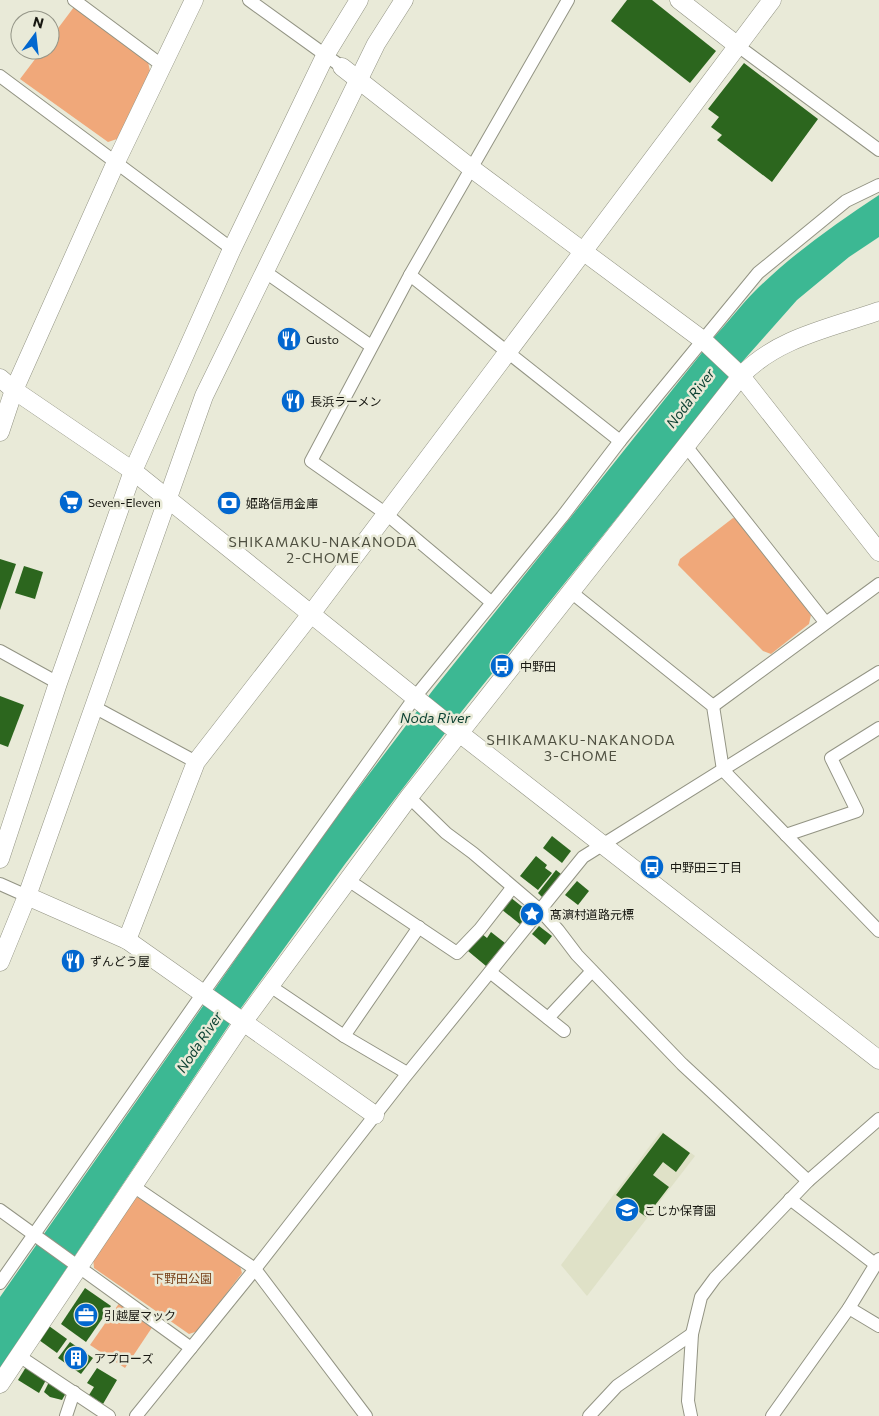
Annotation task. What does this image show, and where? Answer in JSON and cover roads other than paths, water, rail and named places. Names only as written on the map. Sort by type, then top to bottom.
[{"type":"street","points":[[74,0],[163,66]]},
{"type":"street","points":[[0,432],[14,390],[116,162],[194,0]]},
{"type":"street","points":[[249,0],[326,54],[471,168],[584,250],[704,341],[741,376],[879,552]]},
{"type":"street","points":[[0,859],[58,684],[133,471],[232,249],[326,54],[359,0]]},
{"type":"street","points":[[0,962],[27,896],[204,396],[376,44],[404,0]]},
{"type":"street","points":[[492,602],[385,513],[311,461],[410,275],[568,0]]},
{"type":"street","points":[[678,0],[879,150]]},
{"type":"street","points":[[127,940],[196,762],[311,614],[772,0]]},
{"type":"street","points":[[0,76],[232,249]]},
{"type":"street","points":[[0,1283],[203,993],[414,697],[562,517],[620,441],[758,273],[846,201],[879,185]]},
{"type":"street","points":[[264,271],[371,346]]},
{"type":"street","points":[[410,275],[620,441]]},
{"type":"street","points":[[0,1384],[244,1021],[458,732],[741,376],[755,361],[771,350],[879,311]]},
{"type":"street","points":[[0,378],[14,390],[133,471],[458,732],[879,1060]]},
{"type":"street","points":[[686,446],[825,622]]},
{"type":"street","points":[[713,706],[879,584]]},
{"type":"street","points":[[571,592],[713,706],[723,770],[879,931]]},
{"type":"street","points":[[0,650],[58,684]]},
{"type":"street","points":[[136,1416],[255,1269],[407,1073],[583,856],[879,672]]},
{"type":"street","points":[[94,707],[196,762]]},
{"type":"street","points":[[786,836],[857,812],[831,758],[879,728]]},
{"type":"street","points":[[409,797],[446,833],[473,852],[512,888],[540,910],[592,971],[682,1064],[808,1181]]},
{"type":"street","points":[[348,880],[458,952],[480,929],[512,888]]},
{"type":"street","points":[[0,884],[127,940],[375,1115]]},
{"type":"street","points":[[344,1036],[419,927]]},
{"type":"street","points":[[548,1018],[592,971]]},
{"type":"street","points":[[490,972],[564,1031]]},
{"type":"street","points":[[270,986],[344,1036],[407,1073]]},
{"type":"street","points":[[691,1416],[688,1402],[692,1334],[701,1297],[715,1278],[808,1181],[879,1119]]},
{"type":"street","points":[[134,1186],[255,1269],[366,1416]]},
{"type":"street","points":[[772,1416],[849,1308],[877,1261],[790,1199]]},
{"type":"street","points":[[0,1210],[192,1348]]},
{"type":"street","points":[[849,1308],[879,1326]]},
{"type":"street","points":[[589,1416],[617,1386],[692,1334]]},
{"type":"street","points":[[19,1356],[109,1416]]},
{"type":"street","points":[[66,1416],[74,1392]]},
{"type":"water","name":"Noda River","points":[[879,195],[879,237],[849,257],[797,300],[742,362],[462,711],[345,864],[233,1019],[0,1368],[0,1297],[316,844],[433,690],[716,335],[768,278],[830,229]]},
{"type":"place","name":"Gusto","points":[[289,339]]},
{"type":"place","name":"長浜ラーメン","points":[[293,401]]},
{"type":"place","name":"Seven-Eleven","points":[[71,502]]},
{"type":"place","name":"姫路信用金庫","points":[[229,503]]},
{"type":"place","name":"中野田","points":[[502,666]]},
{"type":"place","name":"中野田三丁目","points":[[652,867]]},
{"type":"place","name":"髙濵村道路元標","points":[[532,914]]},
{"type":"place","name":"ずんどう屋","points":[[73,961]]},
{"type":"place","name":"こじか保育園","points":[[627,1210]]},
{"type":"place","name":"引越屋マック","points":[[86,1315]]},
{"type":"place","name":"アプローズ","points":[[76,1358]]},
{"type":"district","name":"SHIKAMAKU-NAKANODA 2-CHOME","points":[[323,550]]},
{"type":"district","name":"SHIKAMAKU-NAKANODA 3-CHOME","points":[[581,748]]},
{"type":"park label","name":"下野田公園","points":[[182,1278]]}]
